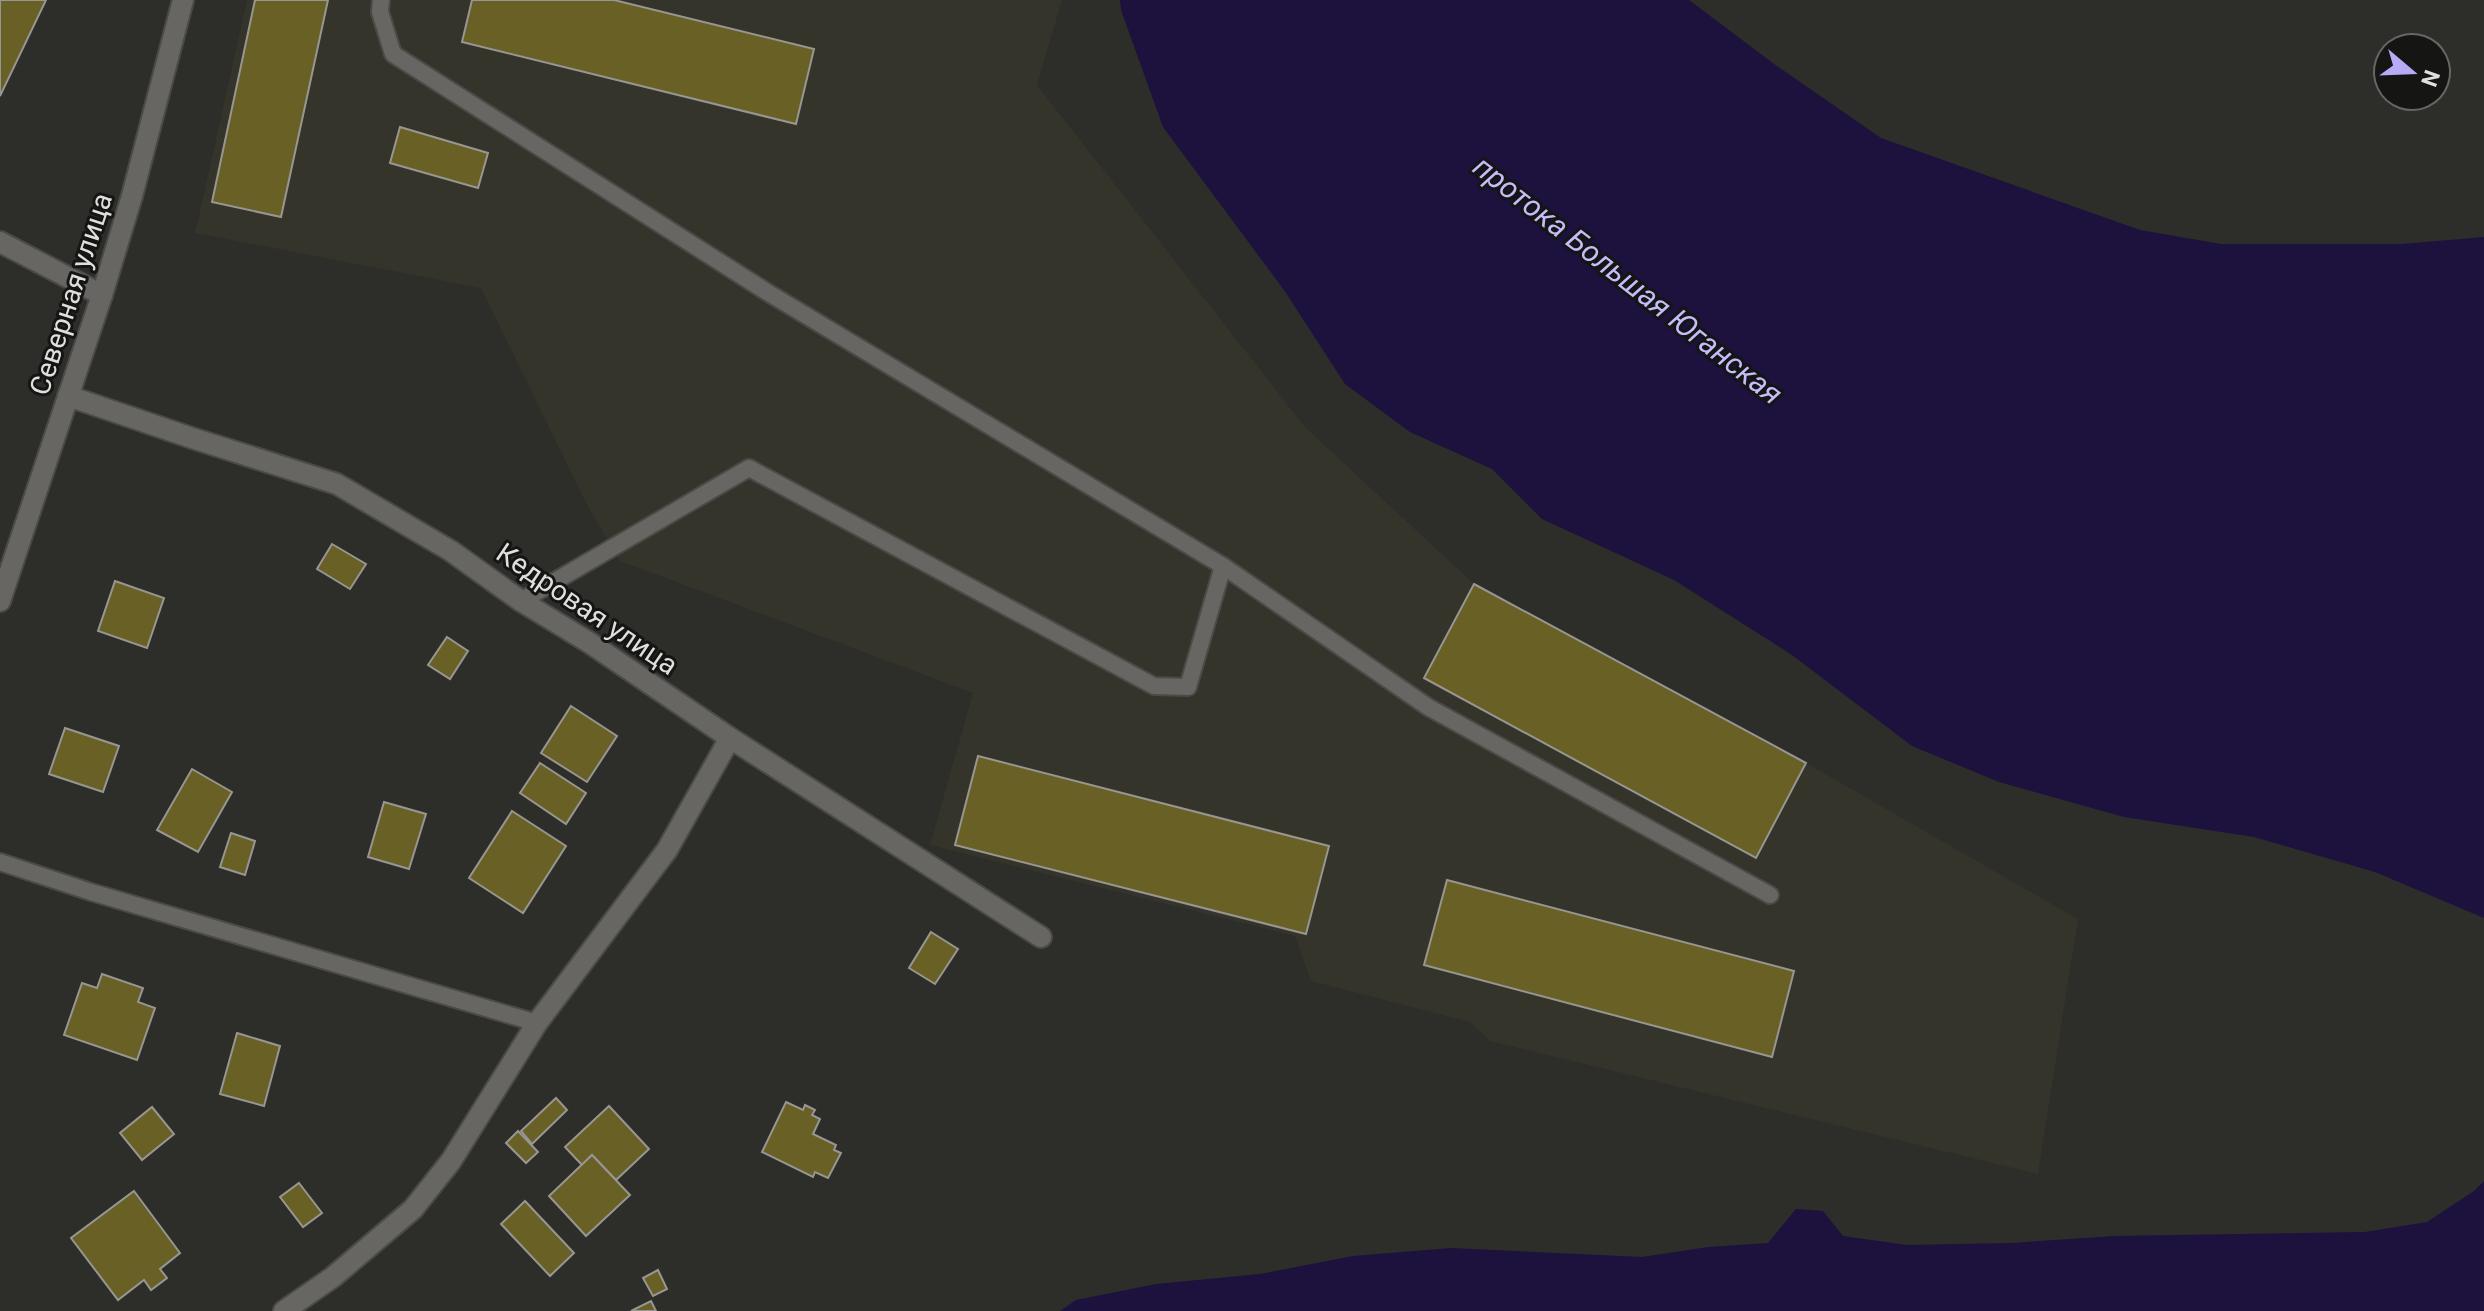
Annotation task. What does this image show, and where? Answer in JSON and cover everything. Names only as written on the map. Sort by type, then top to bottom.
[{"type":"street","name":"Северная улица","points":[[0,601],[102,295],[132,196],[183,0]]},
{"type":"street","points":[[0,242],[102,295]]},
{"type":"street","name":"Кедровая улица","points":[[68,396],[337,484],[451,551],[521,601],[590,643],[730,738],[1041,937]]},
{"type":"street","points":[[284,1311],[333,1277],[413,1209],[451,1161],[537,1023],[667,850],[730,738]]},
{"type":"lane","points":[[381,0],[380,12],[393,54],[767,292],[1223,566],[1428,707],[1770,895]]},
{"type":"lane","points":[[521,601],[749,468],[1154,686],[1188,687],[1223,566]]},
{"type":"lane","points":[[0,862],[91,892],[537,1023]]},
{"type":"shaded area","points":[[247,0],[1062,0],[1037,85],[1305,427],[1474,584],[1806,763],[2078,919],[2038,1174],[1490,1041],[1470,1022],[1311,981],[1295,936],[930,845],[973,693],[620,561],[585,501],[481,288],[195,233]]},
{"type":"water","name":"протока Большая Юганская","points":[[1120,0],[1689,0],[1881,138],[2140,230],[2221,244],[2402,244],[2484,237],[2484,918],[2375,872],[2254,837],[2124,817],[1999,782],[1912,746],[1792,655],[1674,580],[1542,519],[1492,469],[1410,432],[1345,384],[1284,290],[1163,127]]},
{"type":"water","points":[[2484,1181],[2484,1311],[1060,1311],[1076,1300],[1156,1284],[1260,1274],[1353,1256],[1451,1248],[1642,1257],[1708,1247],[1768,1243],[1796,1209],[1823,1211],[1843,1236],[1907,1245],[2011,1243],[2115,1236],[2365,1232],[2427,1222]]},
{"type":"building","points":[[0,0],[46,0],[0,96]]},
{"type":"building","points":[[255,0],[328,0],[281,217],[212,202]]},
{"type":"building","points":[[472,0],[614,0],[814,49],[796,124],[462,42]]},
{"type":"building","points":[[400,127],[488,153],[478,188],[390,163]]},
{"type":"building","points":[[332,544],[366,564],[350,589],[317,569]]},
{"type":"building","points":[[115,581],[164,598],[147,648],[98,631]]},
{"type":"building","points":[[1474,584],[1806,763],[1756,858],[1424,678]]},
{"type":"building","points":[[447,637],[468,651],[450,679],[428,665]]},
{"type":"building","points":[[571,706],[617,736],[587,782],[541,753]]},
{"type":"building","points":[[65,728],[119,746],[103,792],[49,774]]},
{"type":"building","points":[[978,756],[1329,846],[1306,934],[955,845]]},
{"type":"building","points":[[540,763],[586,793],[566,824],[520,793]]},
{"type":"building","points":[[192,769],[232,792],[198,852],[157,830]]},
{"type":"building","points":[[384,802],[426,814],[409,869],[368,857]]},
{"type":"building","points":[[512,811],[566,846],[523,913],[469,878]]},
{"type":"building","points":[[231,833],[255,841],[245,875],[220,867]]},
{"type":"building","points":[[1447,880],[1794,971],[1772,1057],[1424,965]]},
{"type":"building","points":[[931,932],[958,949],[935,984],[909,968]]},
{"type":"building","points":[[102,974],[143,988],[138,1002],[155,1008],[137,1060],[64,1035],[82,983],[97,988]]},
{"type":"building","points":[[237,1033],[280,1046],[264,1106],[220,1094]]},
{"type":"building","points":[[556,1098],[567,1110],[532,1144],[521,1131]]},
{"type":"building","points":[[786,1102],[803,1110],[805,1105],[815,1110],[812,1115],[820,1119],[813,1134],[836,1145],[834,1150],[841,1153],[828,1178],[815,1172],[813,1177],[762,1152]]},
{"type":"building","points":[[609,1106],[649,1149],[616,1180],[592,1155],[582,1165],[565,1147]]},
{"type":"building","points":[[152,1107],[174,1134],[142,1160],[120,1133]]},
{"type":"building","points":[[518,1131],[538,1152],[526,1163],[506,1143]]},
{"type":"building","points":[[592,1155],[630,1195],[586,1236],[549,1196]]},
{"type":"building","points":[[299,1183],[322,1213],[303,1227],[280,1197]]},
{"type":"building","points":[[134,1191],[180,1253],[160,1269],[167,1278],[151,1290],[144,1280],[118,1300],[71,1238]]},
{"type":"building","points":[[525,1201],[574,1253],[550,1276],[501,1224]]},
{"type":"building","points":[[658,1270],[667,1289],[653,1296],[643,1278]]},
{"type":"building","points":[[651,1301],[656,1311],[631,1311]]}]
